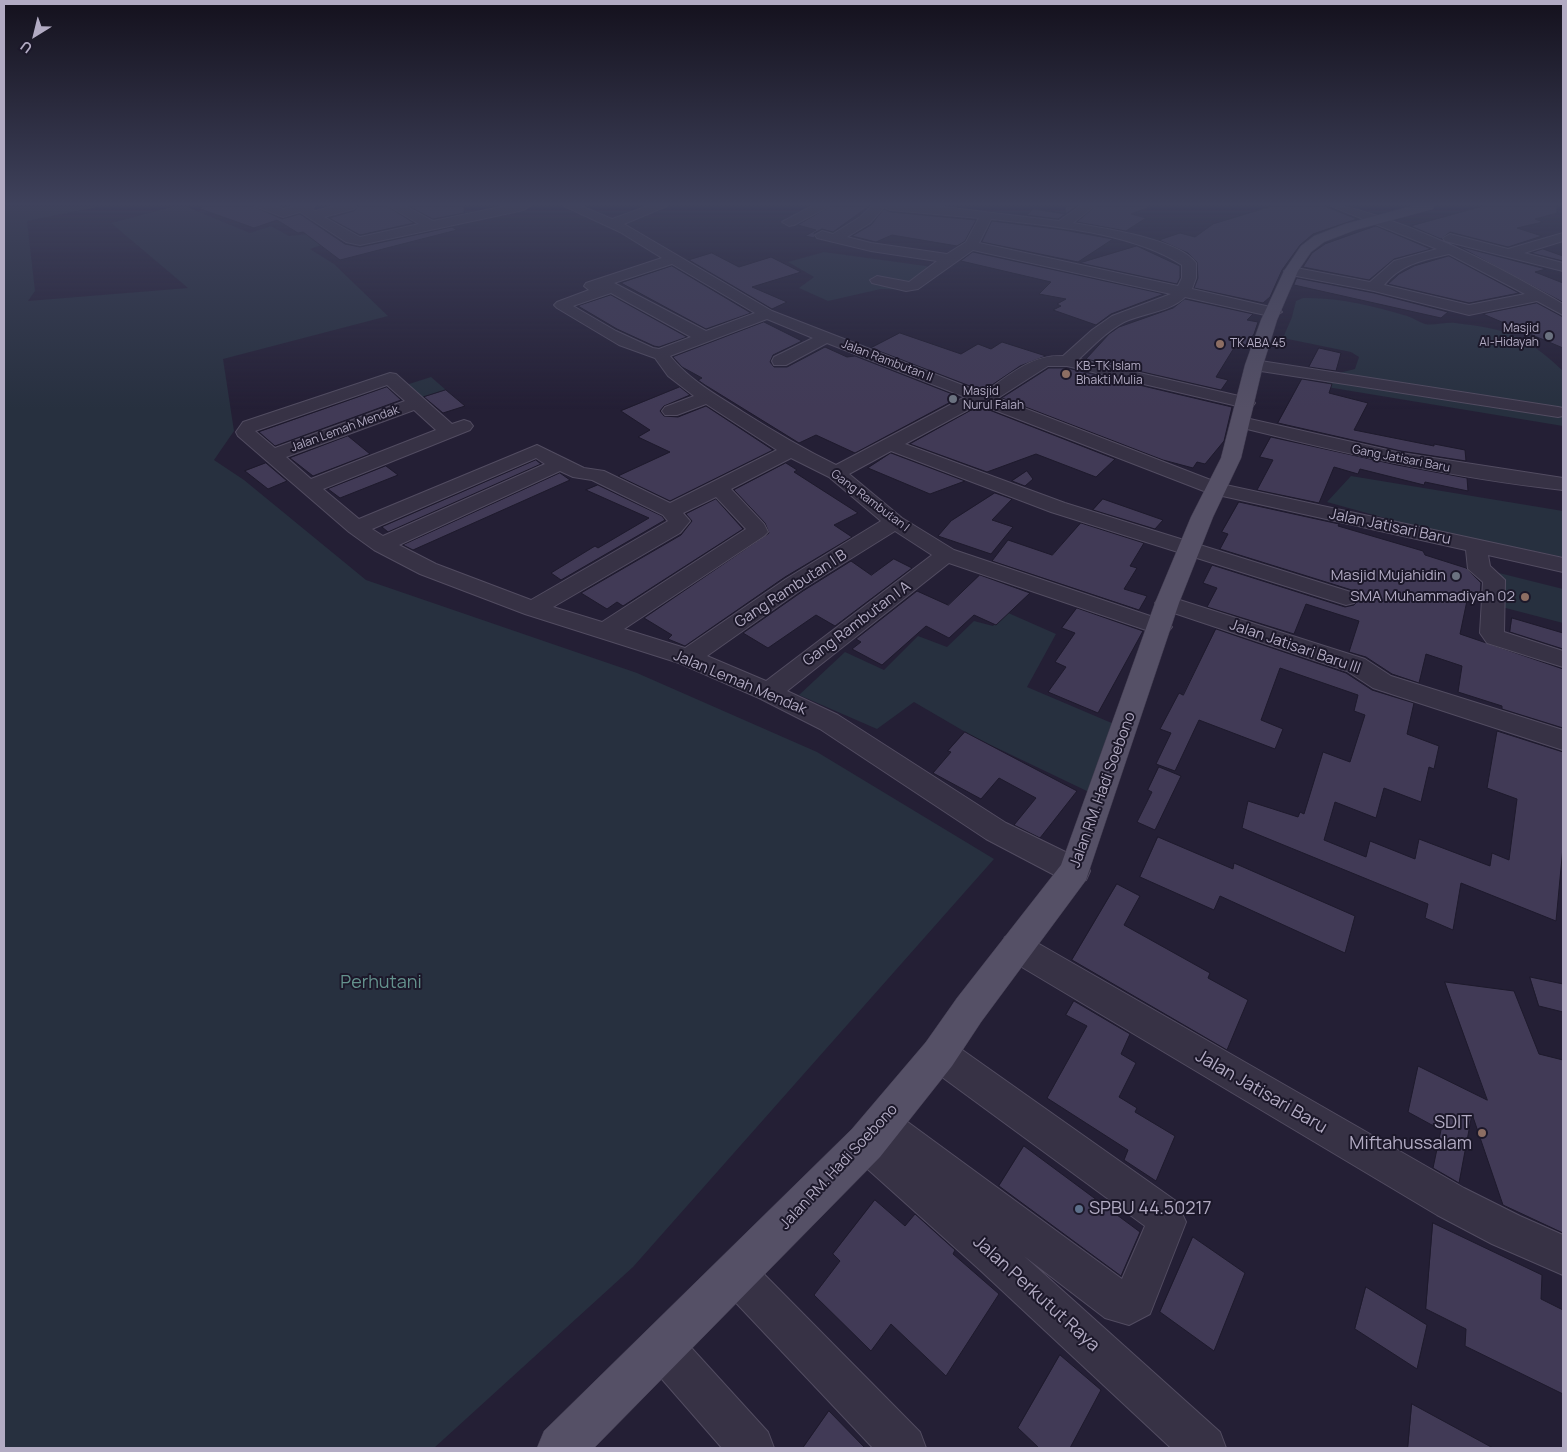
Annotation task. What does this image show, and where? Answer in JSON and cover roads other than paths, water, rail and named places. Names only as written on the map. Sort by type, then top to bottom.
[{"type":"main road","name":"Jalan RM. Hadi Soebono","points":[[560,1448],[736,1274],[873,1134],[939,1054],[1016,947],[1075,871],[1163,615],[1188,550],[1231,458],[1244,413],[1254,366],[1290,274]]},
{"type":"street","points":[[637,274],[562,305],[648,353],[660,354],[767,314]]},
{"type":"street","name":"Jalan Rambutan II","points":[[699,274],[767,314],[1216,489]]},
{"type":"street","points":[[877,280],[906,287],[914,286],[930,274]]},
{"type":"street","points":[[1111,274],[1274,312]]},
{"type":"street","points":[[1067,361],[1117,319],[1165,304],[1183,292],[1190,278],[1190,274]]},
{"type":"street","points":[[1301,274],[1374,287],[1467,310],[1540,296]]},
{"type":"street","points":[[1374,287],[1384,274]]},
{"type":"street","points":[[1496,274],[1563,310]]},
{"type":"street","points":[[608,285],[704,337]]},
{"type":"street","points":[[660,329],[677,322]]},
{"type":"street","points":[[625,341],[642,335]]},
{"type":"street","points":[[780,361],[825,338]]},
{"type":"street","name":"Gang Rambutan I","points":[[660,354],[674,372],[708,398],[791,450],[836,474],[895,522],[946,555],[1163,615]]},
{"type":"street","points":[[836,474],[889,444],[981,399],[1048,360],[1067,361],[1244,413]]},
{"type":"street","points":[[1254,366],[1558,412]]},
{"type":"street","name":"Jalan Lemah Mendak","points":[[274,455],[416,403],[390,378],[249,426],[246,432],[356,528],[382,545],[428,569],[532,609],[688,658],[768,692],[829,722],[996,831],[1075,871]]},
{"type":"street","points":[[671,411],[708,398]]},
{"type":"street","points":[[309,487],[456,429],[416,403]]},
{"type":"street","name":"Gang Jatisari Baru","points":[[1244,413],[1337,447],[1420,464],[1563,484]]},
{"type":"street","points":[[889,444],[1008,490],[1188,550],[1346,598]]},
{"type":"street","points":[[670,511],[719,488],[791,450]]},
{"type":"street","points":[[356,528],[538,451],[558,463],[580,472],[597,475],[670,511],[680,521],[678,525],[532,609]]},
{"type":"street","points":[[382,545],[519,483],[580,451]]},
{"type":"street","points":[[496,468],[519,483]]},
{"type":"street","points":[[604,632],[679,581],[757,532],[756,528],[719,488]]},
{"type":"street","name":"Jalan Jatisari Baru","points":[[1216,489],[1563,564]]},
{"type":"street","name":"Gang Rambutan I B","points":[[688,658],[794,584],[895,522]]},
{"type":"street","points":[[1476,545],[1479,569],[1494,580],[1492,633],[1495,637],[1563,659]]},
{"type":"street","name":"Gang Rambutan I A","points":[[768,692],[946,555]]},
{"type":"street","name":"Jalan Jatisari Baru III","points":[[1163,615],[1356,665],[1382,682],[1563,740]]},
{"type":"street","name":"Jalan Jatisari Baru","points":[[1016,947],[1184,1048],[1433,1191],[1534,1244],[1563,1255]]},
{"type":"street","points":[[873,1134],[1120,1303],[1129,1304],[1135,1300],[1166,1222],[1162,1215],[939,1054]]},
{"type":"street","name":"Jalan Perkutut Raya","points":[[873,1134],[994,1256],[1204,1448]]},
{"type":"street","points":[[736,1274],[904,1448]]},
{"type":"street","points":[[662,1347],[752,1448]]},
{"type":"place","name":"Masjid Al-Hidayah","points":[[1549,336]]},
{"type":"place","name":"TK ABA 45","points":[[1220,344]]},
{"type":"place","name":"KB-TK Islam Bhakti Mulia","points":[[1066,374]]},
{"type":"place","name":"Masjid Nurul Falah","points":[[953,399]]},
{"type":"place","name":"Masjid Mujahidin","points":[[1456,576]]},
{"type":"place","name":"SMA Muhammadiyah 02","points":[[1525,597]]},
{"type":"place","name":"SDIT Miftahussalam","points":[[1482,1133]]},
{"type":"place","name":"SPBU 44.50217","points":[[1079,1209]]},
{"type":"park label","name":"Perhutani","points":[[381,983]]}]
